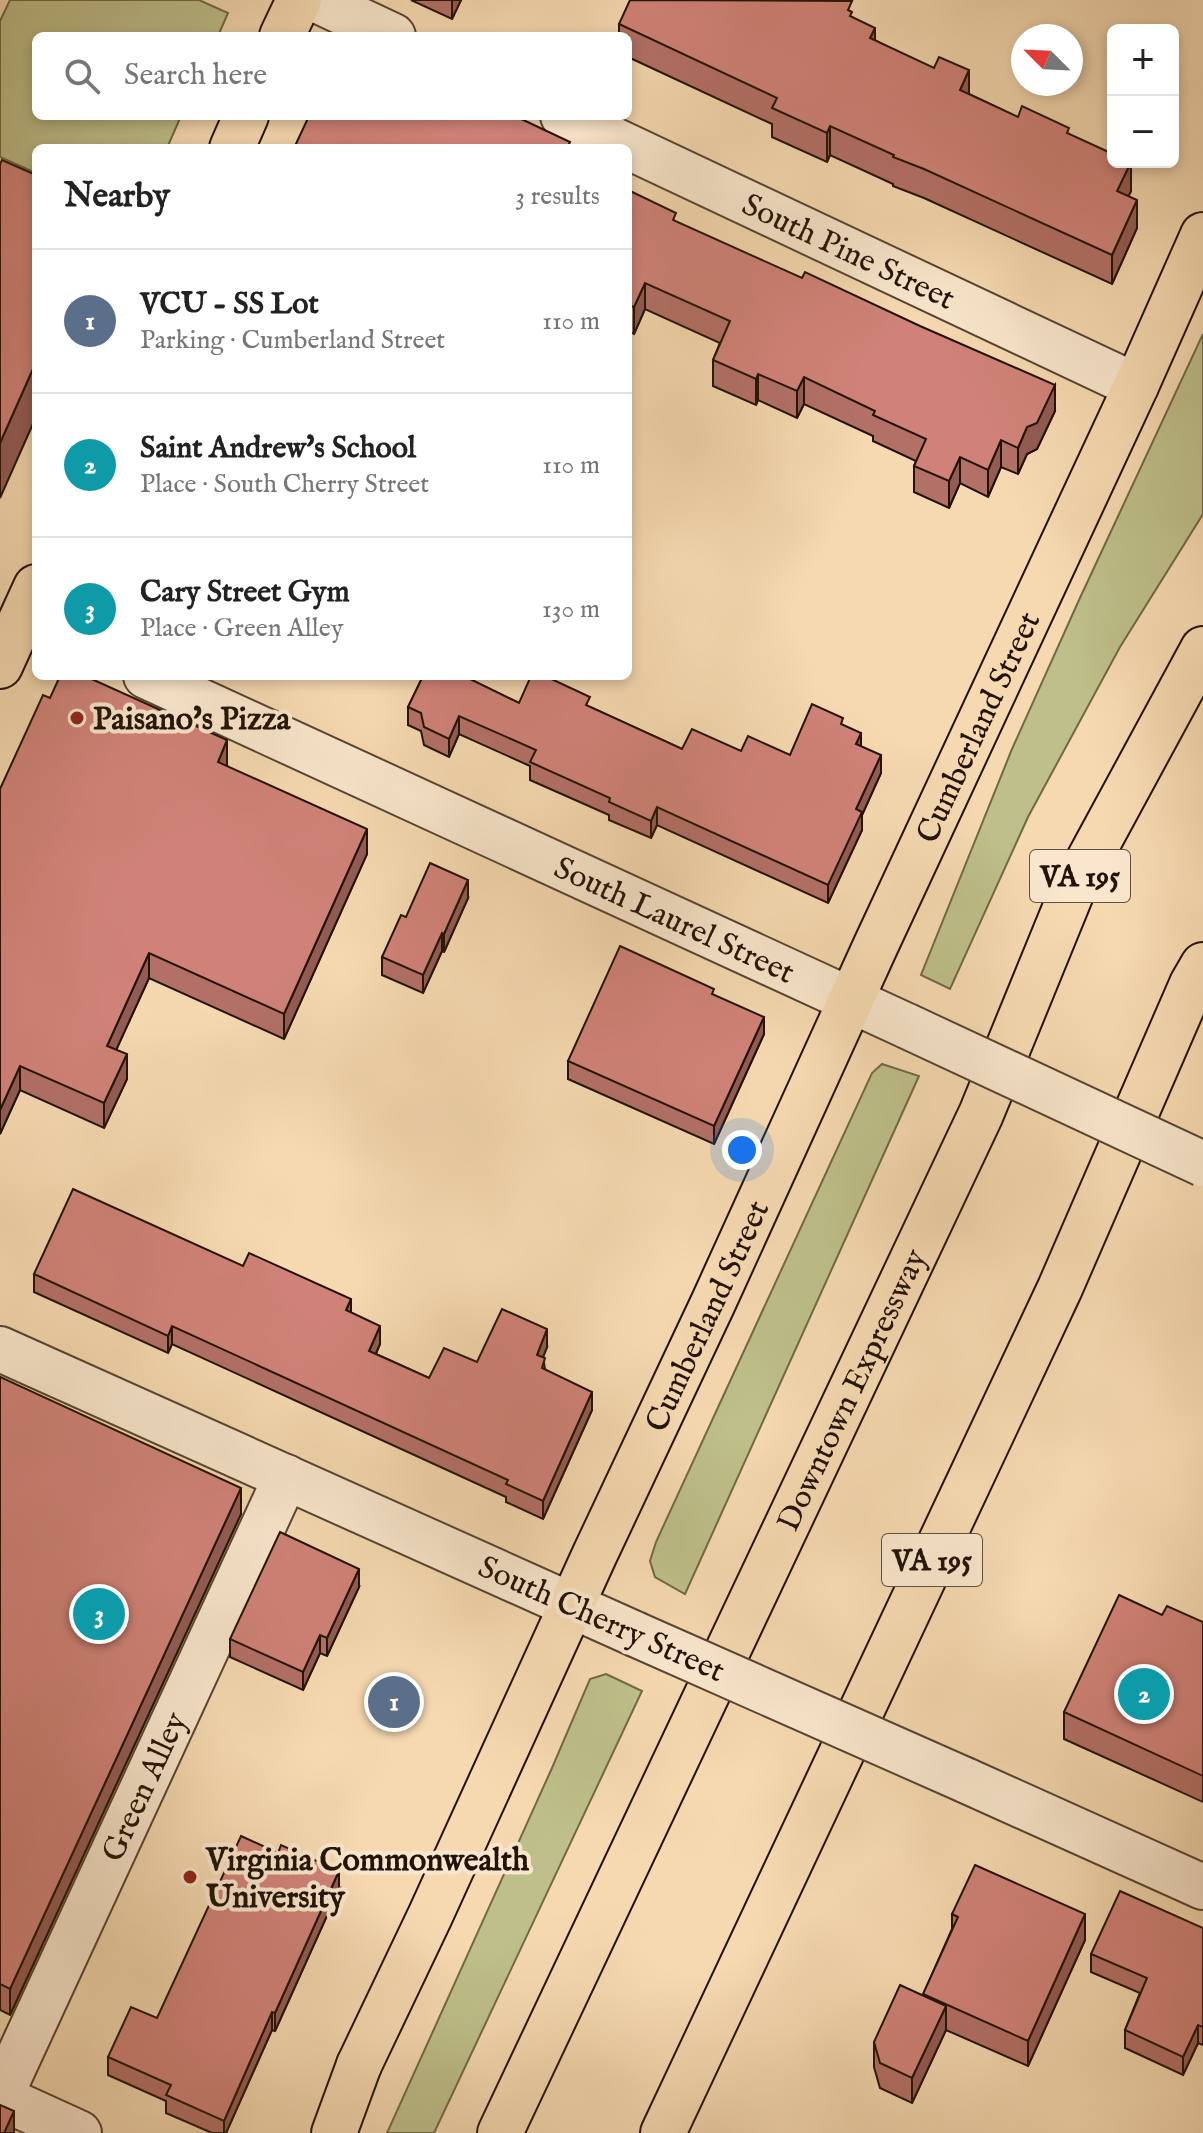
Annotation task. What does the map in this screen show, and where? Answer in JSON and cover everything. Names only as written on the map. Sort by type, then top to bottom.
[{"type":"main road","points":[[284,32],[299,0]]},
{"type":"main road","points":[[234,144],[244,120]]},
{"type":"main road","name":"Cumberland Street","points":[[359,2065],[1203,235]]},
{"type":"main road","points":[[0,666],[23,610]]},
{"type":"main road","name":"Downtown Expressway","points":[[500,2133],[981,1114],[1073,889],[1203,649]]},
{"type":"main road","name":"VA 195","points":[[663,2133],[1060,1288],[1199,972]]},
{"type":"main road","points":[[334,2133],[359,2065]]},
{"type":"street","points":[[317,0],[385,32]]},
{"type":"street","name":"South Pine Street","points":[[571,120],[622,144]]},
{"type":"street","name":"South Pine Street","points":[[632,149],[1136,386]]},
{"type":"street","name":"South Laurel Street","points":[[155,680],[1203,1164]]},
{"type":"street","name":"South Cherry Street","points":[[0,1349],[1203,1887]]},
{"type":"street","name":"Green Alley","points":[[0,2097],[286,1477]]},
{"type":"street","name":"Cumberland Street","points":[[324,2133],[359,2065]]},
{"type":"street","points":[[0,2097],[78,2133]]},
{"type":"green space","points":[[10,0],[199,0],[228,13],[220,32],[32,32],[32,120],[179,120],[169,144],[32,144],[32,171],[0,157],[0,21]]},
{"type":"green space","points":[[1203,334],[1203,514],[1120,647],[1028,817],[950,989],[921,975],[1012,749]]},
{"type":"green space","points":[[882,1064],[919,1076],[685,1594],[655,1577],[650,1561],[656,1542],[872,1073]]},
{"type":"green space","points":[[606,1674],[642,1691],[434,2133],[387,2133],[590,1679]]},
{"type":"building","points":[[630,0],[852,1],[848,10],[852,12],[850,16],[875,28],[870,38],[934,68],[939,57],[969,70],[960,90],[1018,117],[1022,106],[1069,128],[1067,133],[1107,151],[1107,168],[1128,168],[1117,191],[1137,200],[1112,255],[830,126],[827,133],[772,108],[777,98],[619,24]]},
{"type":"building","points":[[307,120],[523,120],[570,142],[569,144],[296,144]]},
{"type":"building","points":[[2,160],[32,173],[32,371],[0,443]]},
{"type":"building","points":[[632,192],[676,213],[673,220],[802,278],[805,272],[1055,385],[1037,423],[1027,427],[1018,448],[1001,440],[988,470],[960,457],[949,481],[914,466],[926,439],[873,415],[875,411],[804,377],[797,391],[758,374],[756,379],[713,360],[730,321],[645,283],[634,307]]},
{"type":"building","points":[[58,680],[94,680],[227,740],[218,762],[367,829],[284,1014],[149,953],[107,1046],[127,1054],[104,1103],[20,1066],[0,1110],[0,789],[43,695],[50,698]]},
{"type":"building","points":[[421,680],[472,680],[519,703],[529,680],[554,680],[590,697],[586,705],[682,749],[692,729],[741,751],[748,736],[790,755],[812,704],[843,718],[841,724],[861,733],[856,744],[881,755],[856,809],[862,812],[828,885],[657,807],[651,821],[609,802],[610,798],[530,762],[536,750],[459,716],[449,739],[424,727],[421,713],[408,707]]},
{"type":"building","points":[[430,863],[468,880],[423,975],[382,957],[401,915],[406,917]]},
{"type":"building","points":[[620,946],[714,989],[712,994],[764,1017],[714,1126],[568,1061]]},
{"type":"building","points":[[73,1189],[243,1266],[249,1253],[351,1299],[346,1310],[380,1326],[369,1351],[429,1378],[444,1348],[477,1362],[502,1309],[547,1329],[537,1355],[545,1358],[542,1368],[592,1392],[543,1501],[506,1484],[508,1480],[172,1326],[168,1336],[34,1274]]},
{"type":"building","points":[[0,1377],[241,1488],[10,1989],[0,1984]]},
{"type":"building","points":[[280,1532],[359,1569],[327,1638],[320,1635],[303,1672],[230,1639]]},
{"type":"building","points":[[1119,1595],[1162,1615],[1167,1606],[1203,1622],[1203,1776],[1064,1712]]},
{"type":"building","points":[[241,1836],[278,1853],[281,1845],[339,1871],[224,2121],[166,2095],[171,2085],[108,2057],[131,2007],[157,2018]]},
{"type":"building","points":[[975,1865],[1085,1914],[1028,2041],[923,1994],[958,1917],[952,1914]]},
{"type":"building","points":[[1120,1891],[1203,1928],[1203,2027],[1198,2025],[1183,2057],[1125,2030],[1147,1978],[1091,1954]]},
{"type":"building","points":[[900,1985],[946,2006],[912,2078],[880,2063],[874,2042]]},
{"type":"building","points":[[0,2105],[14,2111],[4,2133],[0,2133]]},
{"type":"place","name":"Paisano's Pizza","points":[[77,718]]},
{"type":"place","name":"Cary Street Gym","points":[[99,1614]]},
{"type":"place","name":"Saint Andrew's School","points":[[1144,1694]]},
{"type":"place","name":"VCU - SS Lot","points":[[394,1702]]},
{"type":"place","name":"Virginia Commonwealth University","points":[[190,1877]]}]
